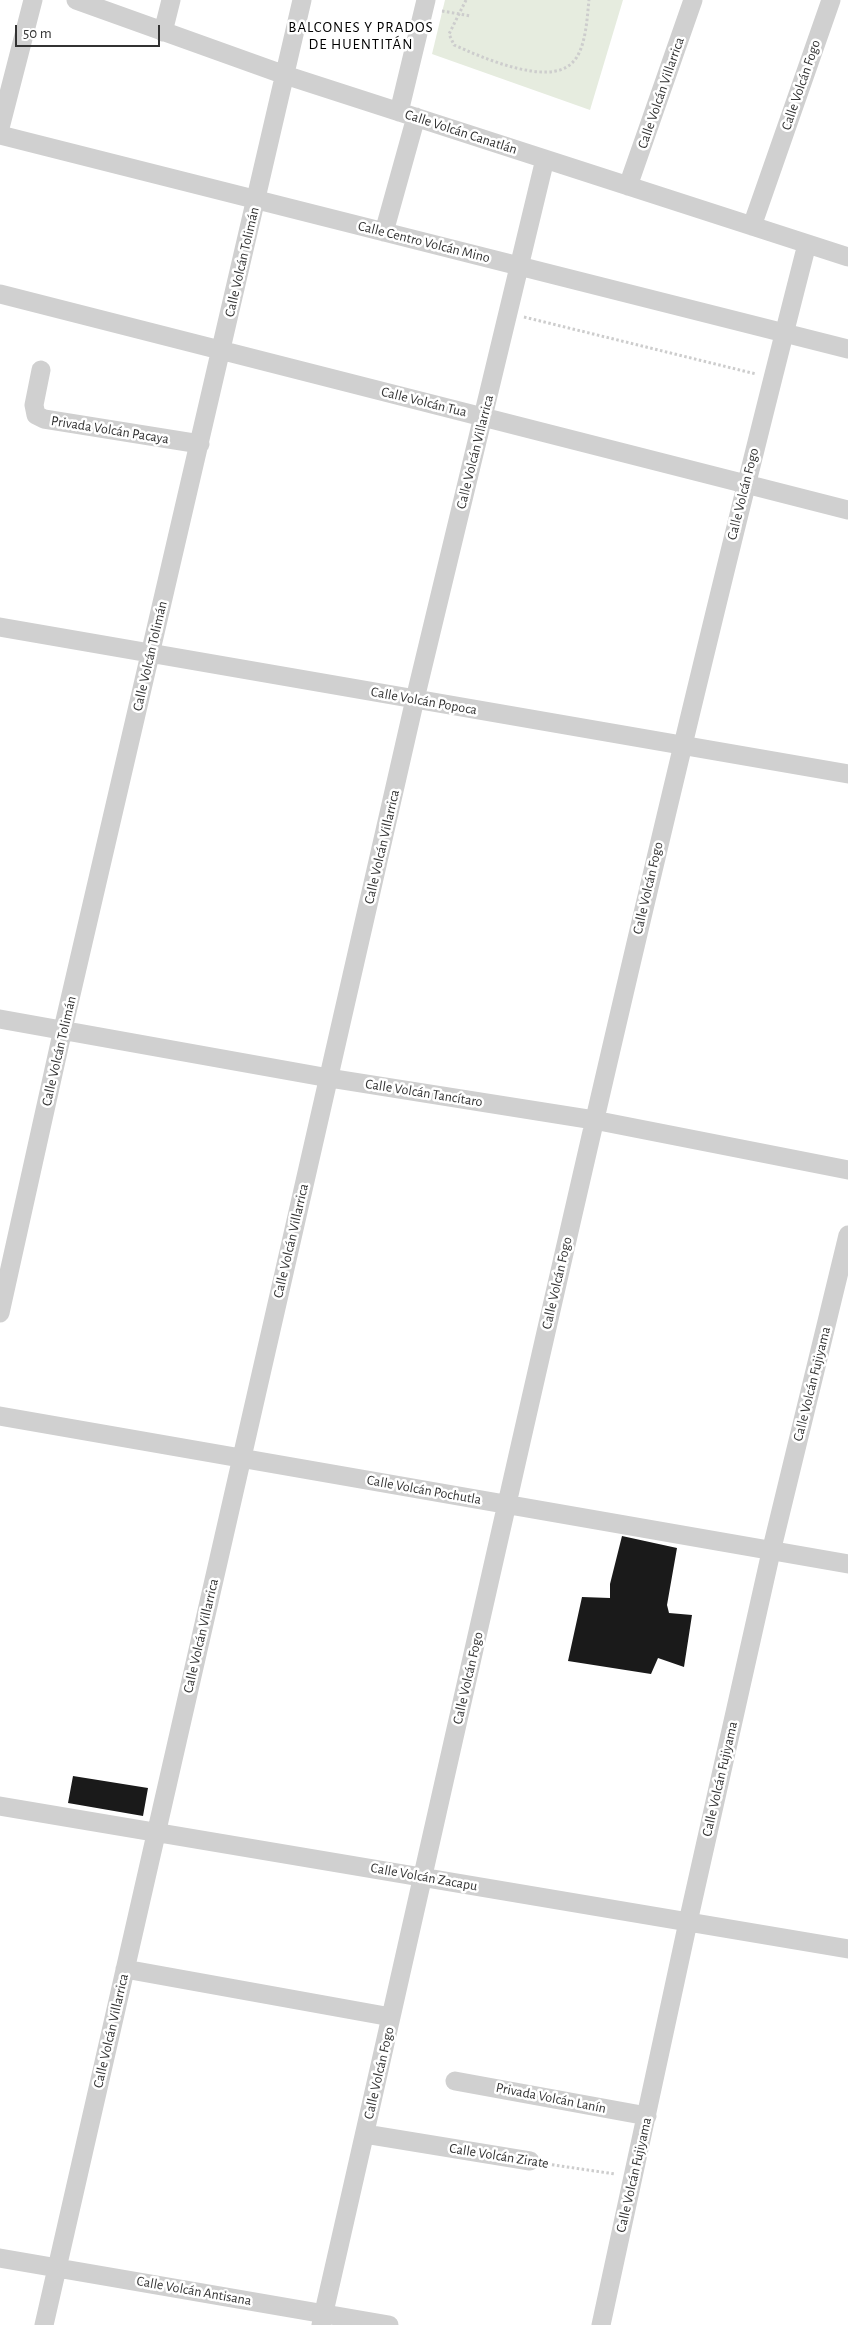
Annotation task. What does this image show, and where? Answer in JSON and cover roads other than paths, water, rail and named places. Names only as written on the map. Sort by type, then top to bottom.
[{"type":"street","points":[[0,128],[33,0]]},
{"type":"street","name":"Calle Volcán Canatlán","points":[[76,0],[285,75],[848,256]]},
{"type":"street","points":[[163,32],[171,0]]},
{"type":"street","name":"Calle Volcán Tolimán","points":[[0,1313],[63,1030],[302,0]]},
{"type":"street","name":"Calle Volcán Villarrica","points":[[628,186],[693,0]]},
{"type":"street","name":"Calle Volcán Fogo","points":[[752,226],[831,0]]},
{"type":"street","points":[[384,232],[408,115],[425,4]]},
{"type":"street","name":"Calle Centro Volcán Mino","points":[[0,135],[848,349]]},
{"type":"street","name":"Calle Volcán Villarrica","points":[[44,2325],[416,699],[545,159]]},
{"type":"street","name":"Calle Volcán Fogo","points":[[322,2319],[594,1120],[682,745],[772,378],[807,244]]},
{"type":"street","name":"Calle Volcán Tua","points":[[0,294],[848,510]]},
{"type":"street","name":"Privada Volcán Pacaya","points":[[41,370],[34,405],[36,415],[44,419],[200,444]]},
{"type":"street","name":"Calle Volcán Popoca","points":[[0,627],[848,774]]},
{"type":"street","name":"Calle Volcán Tancítaro","points":[[0,1019],[329,1078],[594,1120],[848,1170]]},
{"type":"street","name":"Calle Volcán Fujiyama","points":[[601,2325],[688,1922],[772,1552],[848,1234]]},
{"type":"street","name":"Calle Volcán Pochutla","points":[[0,1416],[848,1564]]},
{"type":"street","name":"Calle Volcán Zacapu","points":[[0,1806],[848,1950]]},
{"type":"street","points":[[125,1969],[392,2017]]},
{"type":"street","name":"Privada Volcán Lanín","points":[[455,2081],[647,2116]]},
{"type":"street","name":"Calle Volcán Zirate","points":[[365,2134],[530,2161]]},
{"type":"street","name":"Calle Volcán Antisana","points":[[0,2258],[322,2319],[389,2325]]},
{"type":"district","name":"BALCONES Y PRADOS DE HUENTITÁN","points":[[361,36]]}]
